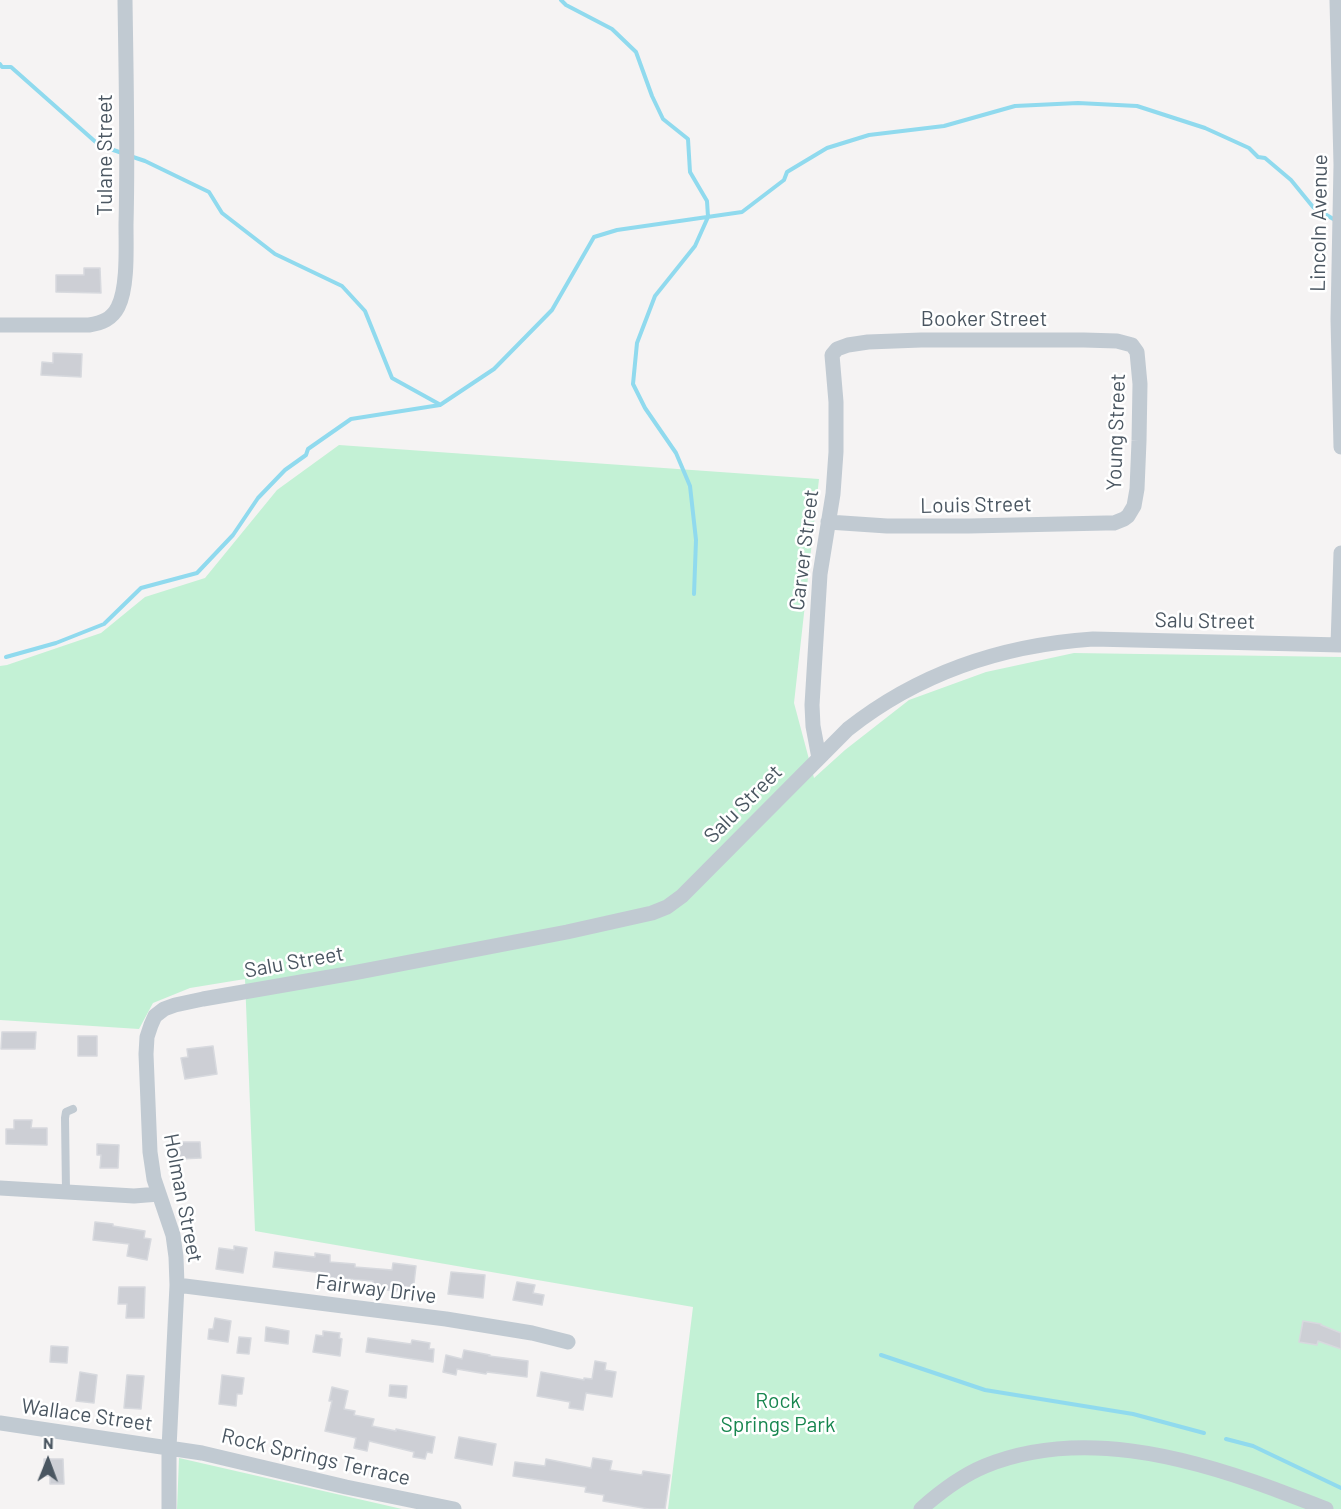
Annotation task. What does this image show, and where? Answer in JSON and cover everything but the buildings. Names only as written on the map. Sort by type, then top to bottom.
[{"type":"street","name":"Tulane Street","points":[[0,325],[88,326],[107,320],[117,309],[123,292],[125,263],[127,173],[125,0]]},
{"type":"street","name":"Lincoln Avenue","points":[[1337,0],[1341,165],[1338,319],[1341,447]]},
{"type":"street","name":"Booker Street","points":[[837,349],[868,342],[921,340],[1084,340],[1116,341],[1132,345]]},
{"type":"street","name":"Young Street","points":[[1125,519],[1134,506],[1139,441],[1140,384],[1137,352],[1132,345]]},
{"type":"street","name":"Carver Street","points":[[819,758],[812,705],[820,574],[833,494],[836,452],[836,402],[832,355],[837,349]]},
{"type":"street","name":"Louis Street","points":[[828,522],[887,526],[969,526],[1106,524],[1125,519]]},
{"type":"street","points":[[1339,645],[1341,553]]},
{"type":"street","name":"Salu Street","points":[[164,1010],[175,1005],[203,999],[364,971],[652,914],[682,896],[848,729],[905,691],[971,662],[1026,647],[1060,641],[1093,639],[1339,645]]},
{"type":"street","name":"Holman Street","points":[[164,1010],[155,1016],[150,1025],[146,1054],[150,1152],[154,1179],[173,1235],[176,1257],[169,1509]]},
{"type":"street","points":[[0,1188],[134,1196],[159,1194]]},
{"type":"street","name":"Fairway Drive","points":[[177,1285],[446,1319],[532,1333],[568,1342]]},
{"type":"street","name":"Wallace Street","points":[[0,1423],[169,1448]]},
{"type":"street","name":"Rock Springs Terrace","points":[[169,1448],[202,1453],[346,1487],[454,1509]]},
{"type":"street","points":[[921,1509],[936,1495],[961,1478],[985,1466],[1046,1450],[1092,1448],[1139,1452],[1203,1466],[1244,1478],[1326,1509]]},
{"type":"lane","points":[[66,1191],[65,1118],[66,1112],[73,1109]]},
{"type":"green space","name":"Rock Springs Park","points":[[339,445],[819,479],[794,703],[814,778],[845,750],[909,700],[986,672],[1074,653],[1341,657],[1341,1509],[668,1509],[693,1307],[255,1231],[245,979],[190,988],[153,1003],[139,1029],[0,1020],[0,666],[101,633],[145,597],[205,578],[277,490]]},
{"type":"green space","points":[[179,1458],[402,1509],[177,1509]]},
{"type":"waterway","points":[[561,0],[566,5],[612,29],[636,52],[663,119],[688,139],[690,172],[707,201],[708,217],[695,246],[655,296],[637,343],[633,384],[645,408],[676,453],[690,486],[696,540],[694,594]]},
{"type":"waterway","points":[[0,64],[2,67],[11,67],[99,145],[122,153]]},
{"type":"waterway","points":[[6,657],[56,643],[104,624],[141,588],[197,573],[233,535],[258,498],[285,470],[306,455],[308,449],[351,419],[440,405],[494,369],[552,310],[594,237],[617,230],[742,212],[784,180],[787,172],[827,148],[869,135],[944,126],[1015,106],[1078,103],[1137,106],[1205,128],[1249,148],[1291,180],[1313,207],[1335,220]]},
{"type":"waterway","points":[[130,156],[209,192],[222,213],[275,254],[342,286],[365,311],[392,378],[439,404]]},
{"type":"waterway","points":[[881,1355],[985,1390],[1133,1414],[1204,1433]]},
{"type":"waterway","points":[[1226,1439],[1253,1446],[1341,1488]]}]
